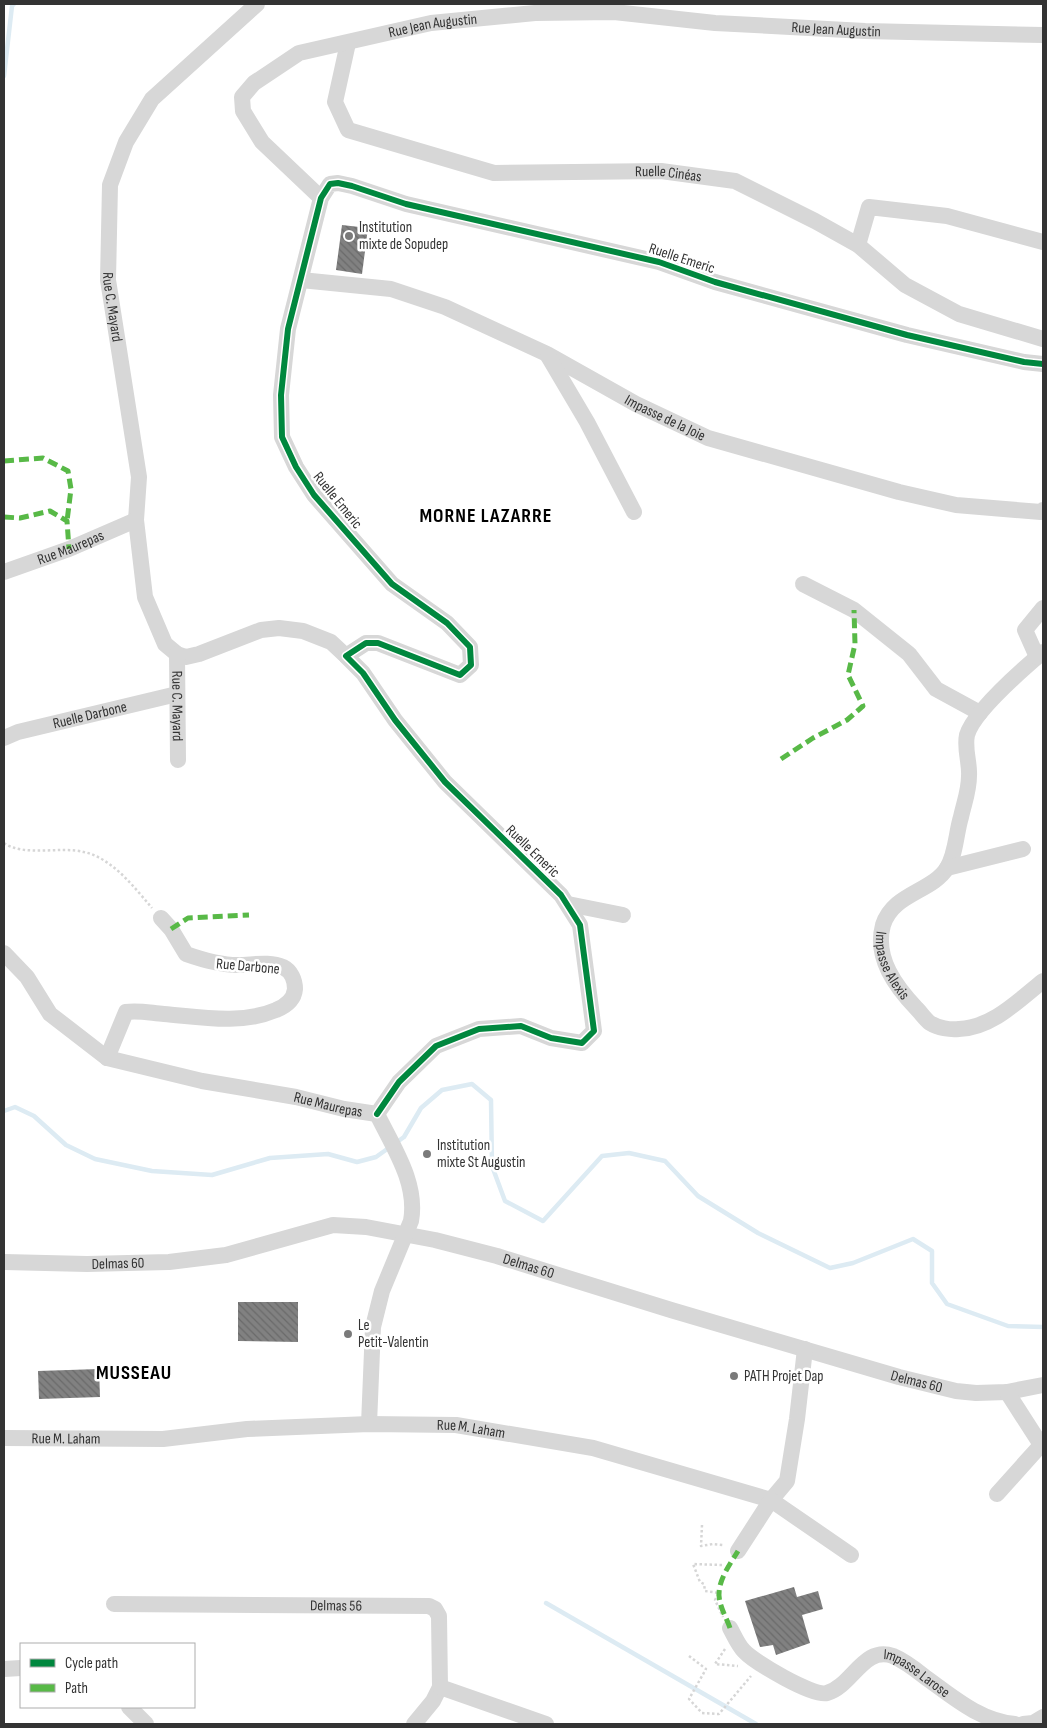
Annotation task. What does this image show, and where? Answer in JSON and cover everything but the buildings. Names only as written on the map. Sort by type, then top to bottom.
[{"type":"street","name":"Rue C. Mayard","points":[[258,4],[152,99],[126,142],[110,185],[108,280],[139,477],[136,520],[145,597],[165,644],[177,654],[186,657],[199,654],[261,630],[279,628],[303,631],[331,642],[346,656]]},
{"type":"street","name":"Rue Jean Augustin","points":[[321,198],[262,142],[243,111],[242,97],[254,83],[299,53],[431,23],[535,13],[614,12],[715,23],[856,31],[1043,35]]},
{"type":"street","name":"Ruelle Cinéas","points":[[348,43],[335,102],[348,130],[494,173],[660,171],[734,181],[815,221],[858,245],[905,285],[959,314],[1043,339]]},
{"type":"street","name":"Ruelle Emeric","points":[[377,1114],[399,1082],[436,1046],[479,1029],[521,1026],[551,1038],[582,1043],[594,1031],[580,924],[568,904],[445,782],[395,720],[363,674],[346,656],[366,643],[378,643],[460,676],[471,665],[470,647],[447,623],[392,584],[314,495],[296,467],[282,437],[281,395],[287,339],[321,198],[330,184],[338,183],[352,186],[406,204],[659,262],[716,282],[907,335],[1024,362],[1043,364]]},
{"type":"street","points":[[858,245],[869,207],[948,216],[1043,242]]},
{"type":"street","name":"Impasse de la Joie","points":[[301,280],[392,289],[445,307],[547,354],[636,404],[708,438],[899,492],[956,505],[1041,512],[1043,510]]},
{"type":"street","points":[[547,354],[587,422],[634,512]]},
{"type":"street","name":"Rue Maurepas","points":[[4,572],[69,549],[136,520]]},
{"type":"street","points":[[803,584],[854,610],[909,654],[936,689],[980,714]]},
{"type":"street","points":[[1023,849],[947,868],[968,792],[970,775],[967,737],[971,726],[1014,677],[1040,655],[1025,630],[1043,608]]},
{"type":"street","name":"Rue C. Mayard","points":[[177,654],[178,760]]},
{"type":"street","name":"Ruelle Darbone","points":[[4,738],[18,732],[177,694]]},
{"type":"street","name":"Impasse Alexis","points":[[947,868],[936,879],[903,899],[892,910],[884,924],[881,942],[884,960],[890,976],[899,991],[930,1023],[944,1029],[960,1030],[978,1026],[998,1017],[1043,982]]},
{"type":"street","points":[[568,904],[623,915]]},
{"type":"street","name":"Rue Darbone","points":[[106,1058],[126,1012],[139,1011],[205,1018],[241,1019],[279,1009],[293,997],[295,986],[288,970],[281,966],[264,964],[237,965],[210,962],[186,954],[171,928],[161,918]]},
{"type":"street","name":"Rue Maurepas","points":[[4,953],[27,977],[50,1014],[106,1058],[202,1081],[296,1097],[344,1109],[377,1114],[398,1156],[413,1194],[413,1210],[411,1221],[382,1291],[373,1327],[369,1424]]},
{"type":"street","name":"Delmas 60","points":[[4,1262],[134,1264],[198,1259],[257,1247],[333,1225],[366,1227],[435,1240],[497,1256],[899,1377],[956,1391],[976,1393],[1007,1392],[1043,1385]]},
{"type":"street","points":[[730,1548],[787,1481],[797,1419],[805,1349]]},
{"type":"street","points":[[997,1494],[1042,1446],[1007,1392]]},
{"type":"street","name":"Rue M. Laham","points":[[4,1438],[162,1439],[247,1429],[369,1424],[456,1425],[592,1448],[771,1500]]},
{"type":"street","points":[[771,1500],[851,1555]]},
{"type":"street","name":"Delmas 56","points":[[114,1604],[429,1606],[435,1609],[439,1616],[440,1687]]},
{"type":"street","name":"Impasse Larose","points":[[730,1628],[742,1649],[753,1659],[809,1691],[827,1694],[836,1689],[871,1656],[885,1654],[910,1665],[946,1692],[983,1716],[1001,1723],[1015,1724]]},
{"type":"street","points":[[4,1669],[20,1668]]},
{"type":"street","points":[[414,1724],[433,1701],[440,1687],[546,1724]]},
{"type":"street","points":[[130,1708],[146,1724]]},
{"type":"street","points":[[1023,1724],[1033,1723],[1043,1718]]},
{"type":"path","points":[[4,843],[10,848],[84,852],[100,859],[124,875],[161,918]]},
{"type":"path","points":[[702,1524],[701,1546],[713,1544],[730,1548]]},
{"type":"path","points":[[719,1593],[705,1591],[704,1584],[700,1582],[693,1564],[722,1565]]},
{"type":"path","points":[[729,1645],[716,1664],[741,1666]]},
{"type":"path","points":[[689,1656],[706,1669],[688,1699],[702,1713],[719,1714],[751,1676]]},
{"type":"waterway","points":[[4,76],[12,6],[14,4]]},
{"type":"waterway","points":[[4,1111],[15,1107],[34,1116],[66,1145],[95,1159],[152,1171],[212,1175],[270,1158],[328,1154],[357,1162],[376,1157],[404,1137],[421,1108],[442,1090],[472,1084],[491,1100],[492,1166],[505,1201],[543,1221],[602,1156],[629,1153],[665,1161],[698,1196],[758,1233],[830,1268],[853,1263],[913,1239],[932,1251],[932,1283],[947,1304],[1008,1326],[1043,1327]]},
{"type":"waterway","points":[[546,1603],[756,1724]]},
{"type":"marked path","points":[[4,461],[43,458],[68,471],[71,489],[67,521]]},
{"type":"marked path","points":[[4,517],[20,518],[50,511],[67,521],[69,549]]},
{"type":"marked path","points":[[781,759],[813,738],[847,720],[863,706],[848,675],[855,644],[854,610]]},
{"type":"marked path","points":[[171,929],[188,918],[249,915]]},
{"type":"marked path","points":[[730,1628],[721,1605],[719,1589],[724,1575],[738,1551]]},
{"type":"cycle path","points":[[377,1114],[399,1082],[436,1046],[479,1029],[521,1026],[551,1038],[582,1043],[594,1031],[580,925],[561,895],[445,782],[395,720],[363,673],[346,656],[366,643],[378,643],[460,675],[471,665],[470,647],[447,623],[392,584],[314,495],[296,467],[282,437],[281,395],[288,329],[321,198],[330,184],[338,183],[352,186],[406,204],[659,262],[715,282],[907,335],[1024,362],[1043,364]]},
{"type":"place","name":"Institution mixte de Sopudep","points":[[349,236]]},
{"type":"place","name":"Institution mixte St Augustin","points":[[427,1154]]},
{"type":"place","name":"Le Petit-Valentin","points":[[348,1334]]},
{"type":"place","name":"PATH Projet Dap","points":[[734,1376]]},
{"type":"district","name":"MORNE LAZARRE","points":[[486,515]]},
{"type":"district","name":"MUSSEAU","points":[[134,1372]]}]
